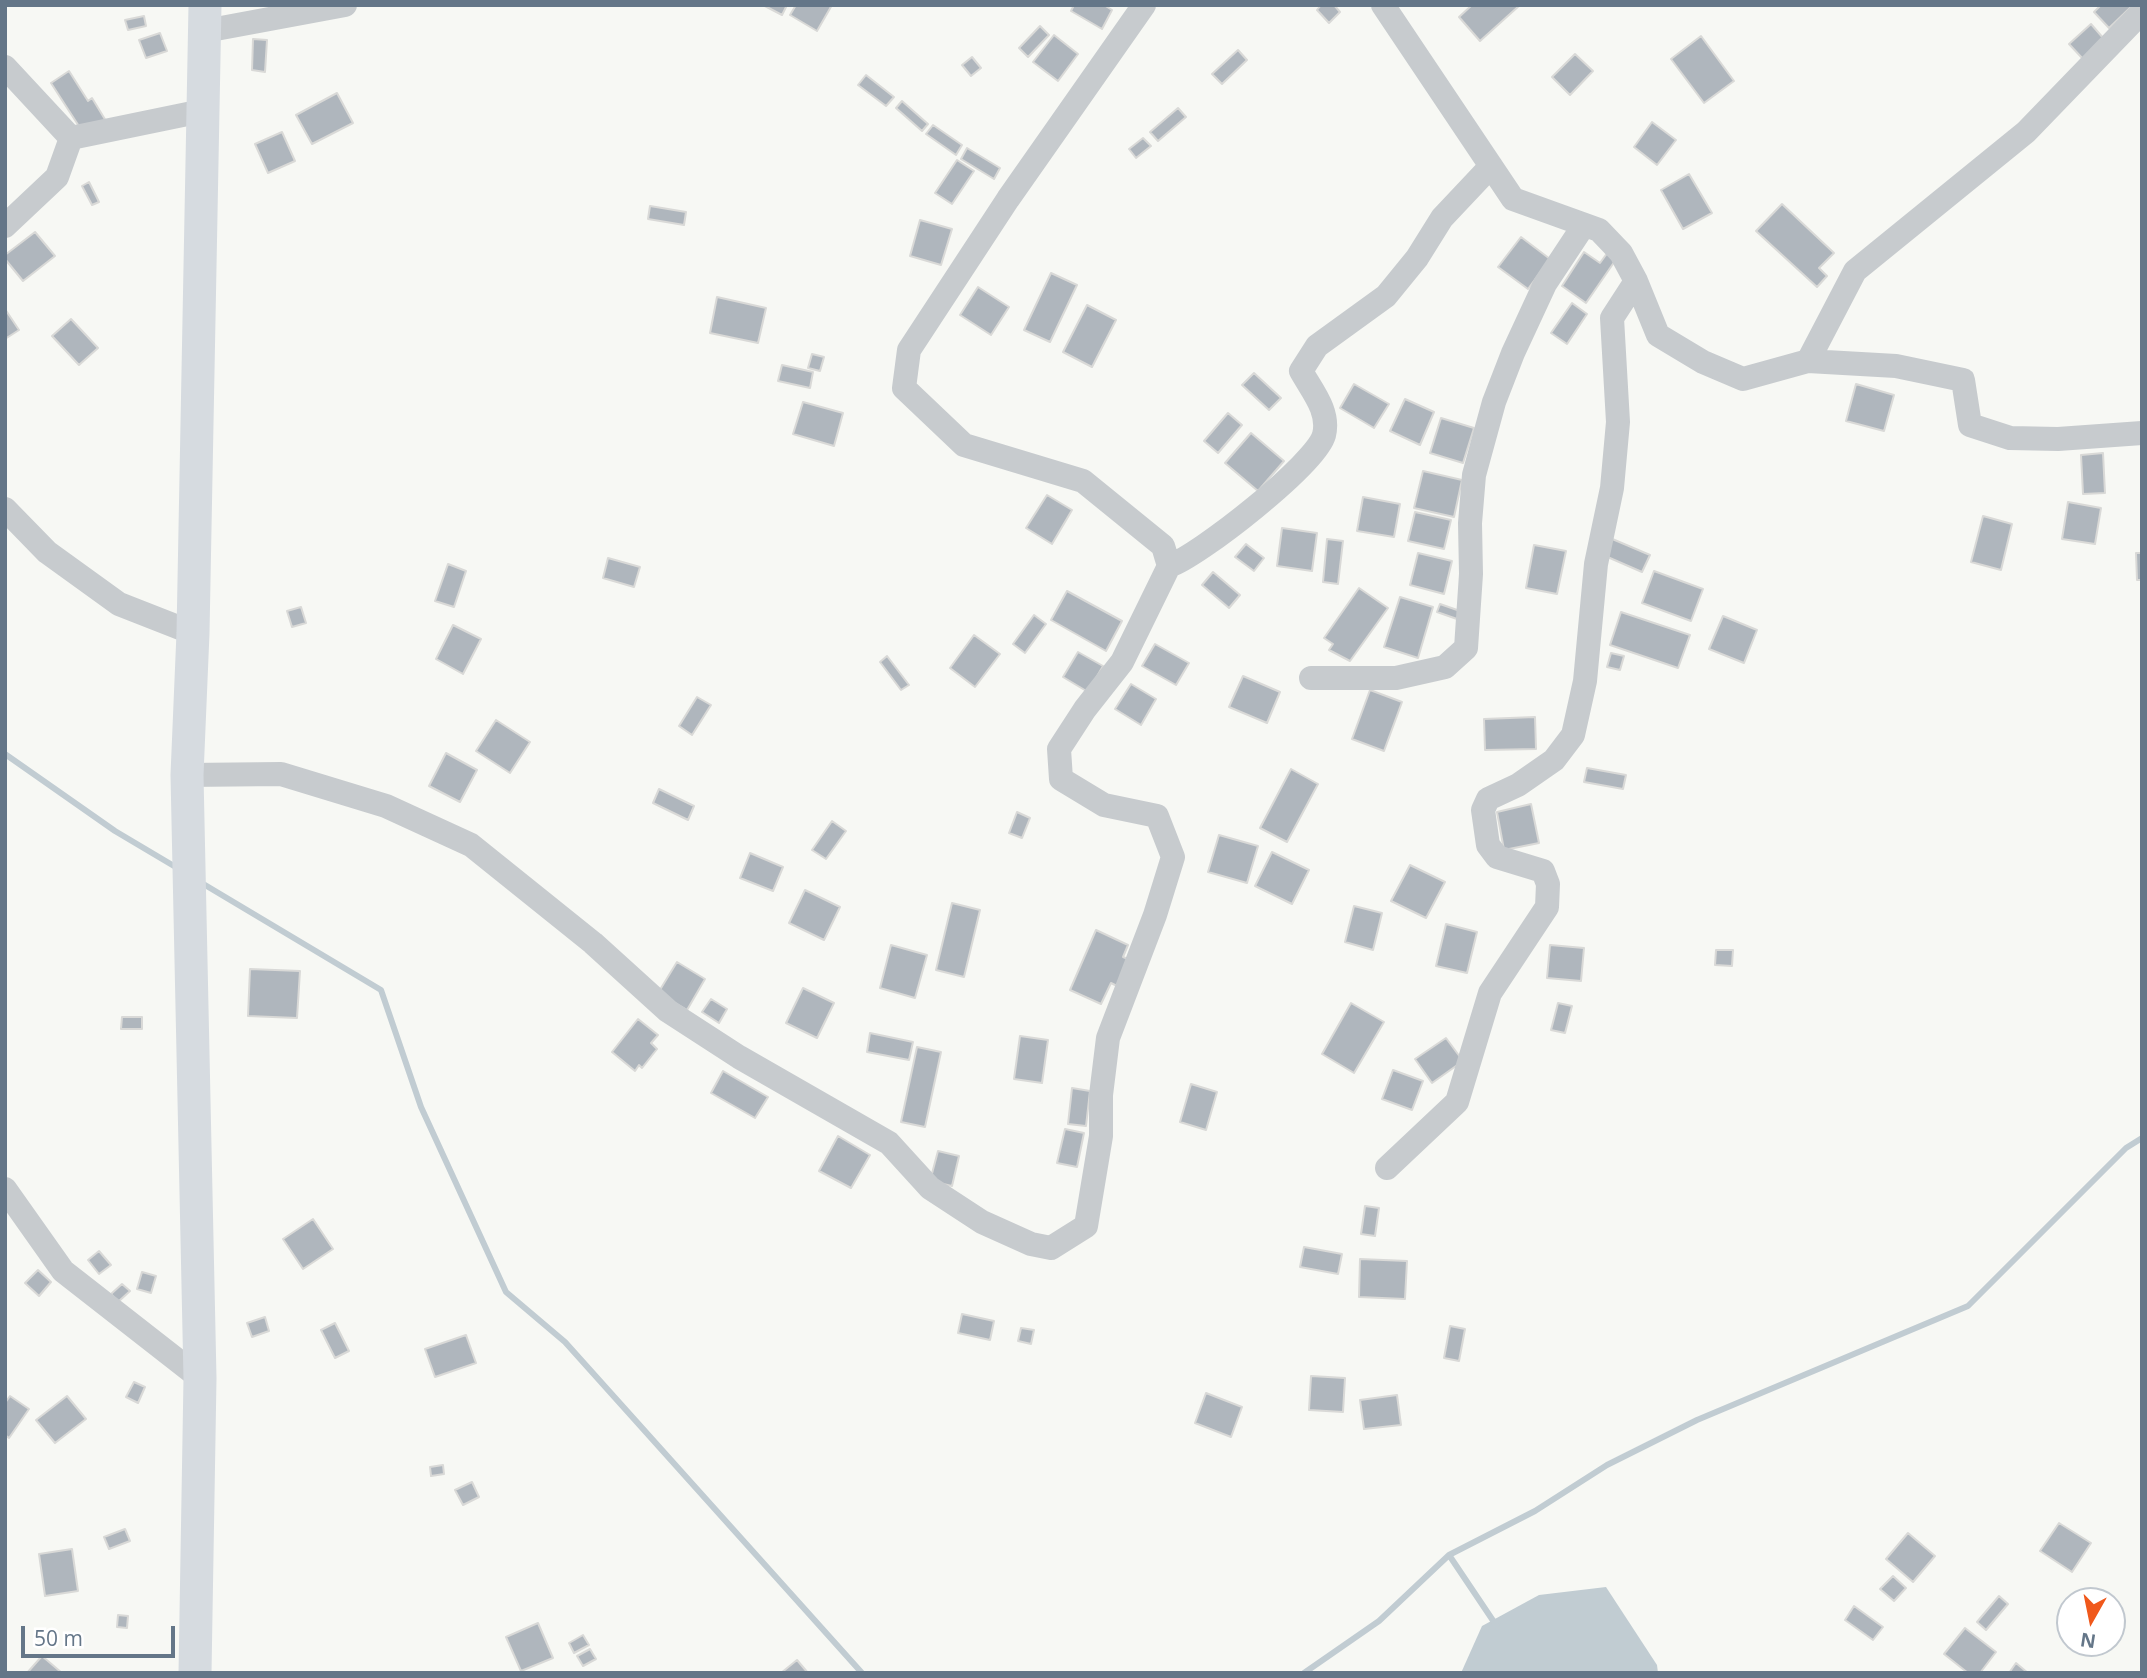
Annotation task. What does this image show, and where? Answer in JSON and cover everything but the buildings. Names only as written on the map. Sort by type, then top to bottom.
[{"type":"main road","points":[[195,1673],[200,1378],[187,775],[193,633],[205,18]]},
{"type":"street","points":[[205,18],[345,5]]},
{"type":"street","points":[[1144,5],[1008,199],[909,350],[904,388],[964,445],[1083,481],[1163,546],[1169,566]]},
{"type":"street","points":[[1383,5],[1513,199],[1599,230],[1620,253],[1636,281],[1658,335],[1703,362],[1743,379],[1808,361],[1896,366],[1963,380],[1970,425],[2010,439],[2058,439],[2142,433]]},
{"type":"street","points":[[1808,361],[1856,271],[2026,132],[2142,12]]},
{"type":"street","points":[[5,67],[71,138]]},
{"type":"street","points":[[71,138],[202,111]]},
{"type":"street","points":[[5,226],[57,177],[71,138]]},
{"type":"street","points":[[187,775],[281,774],[386,806],[471,845],[593,943],[668,1011],[739,1057],[889,1143],[930,1188],[982,1222],[1031,1244],[1051,1248],[1086,1226],[1101,1136],[1101,1095],[1108,1038],[1174,858],[1157,816],[1104,805],[1061,779],[1059,750],[1085,709],[1122,662],[1169,566],[1212,541],[1266,498],[1306,461],[1324,437],[1326,415],[1301,371],[1317,346],[1386,296],[1417,258],[1442,218],[1491,166]]},
{"type":"street","points":[[1311,678],[1396,678],[1445,667],[1466,648],[1474,475],[1494,402],[1545,284],[1584,225]]},
{"type":"street","points":[[1387,1168],[1457,1102],[1490,993],[1547,907],[1548,884],[1543,871],[1497,857],[1488,845],[1483,810],[1488,799],[1518,785],[1554,760],[1573,735],[1585,681],[1596,564],[1612,488],[1618,422],[1612,318],[1636,281]]},
{"type":"street","points":[[5,509],[47,552],[118,604],[193,633]]},
{"type":"street","points":[[5,1189],[63,1271],[200,1378]]},
{"type":"shaded area","points":[[1606,1587],[1657,1665],[1658,1673],[1461,1673],[1482,1626],[1539,1595]]},
{"type":"waterway","points":[[5,754],[115,831],[179,869]]},
{"type":"waterway","points":[[200,882],[381,990],[421,1107],[506,1292],[565,1342],[862,1673]]},
{"type":"waterway","points":[[1304,1673],[1379,1621],[1449,1555],[1535,1511],[1607,1465],[1697,1420],[1968,1306],[2126,1148],[2142,1138]]},
{"type":"waterway","points":[[1449,1555],[1496,1625]]}]
